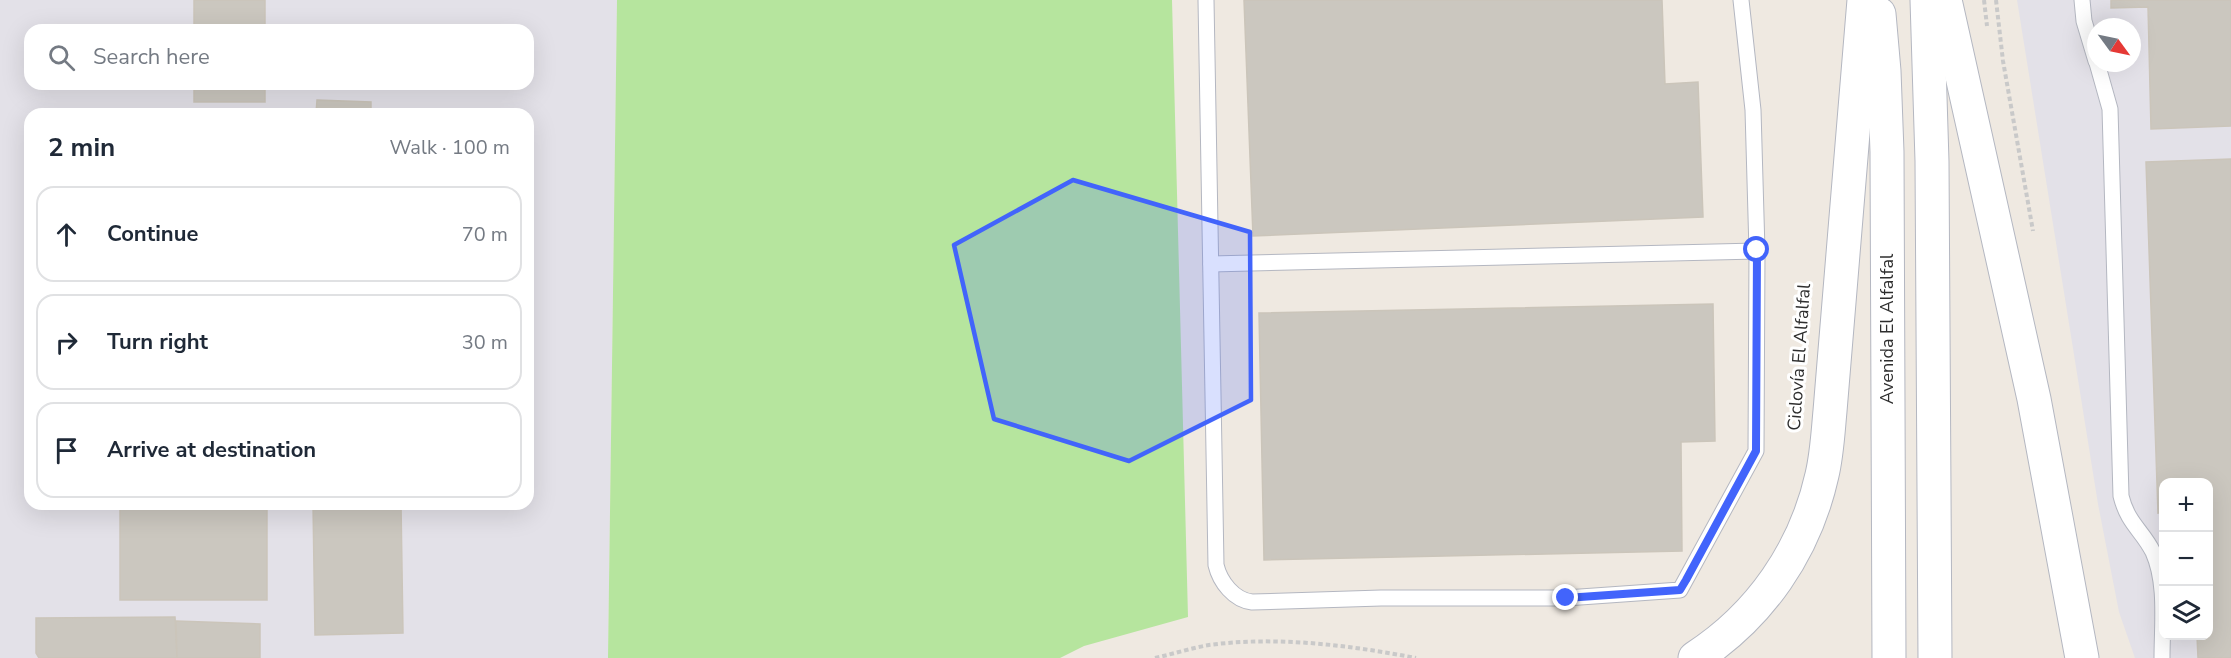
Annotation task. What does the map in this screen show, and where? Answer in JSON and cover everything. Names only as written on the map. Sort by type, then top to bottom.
[{"type":"street","points":[[1695,658],[1737,626],[1773,585],[1801,538],[1822,475],[1832,400],[1864,0]]},
{"type":"street","name":"Avenida El Alfalfal","points":[[1878,0],[1887,152],[1889,658]]},
{"type":"street","points":[[1927,0],[1932,161],[1935,658]]},
{"type":"street","points":[[1945,0],[2036,409],[2082,658]]},
{"type":"lane","points":[[1206,0],[1216,566],[1225,585],[1243,601],[1251,602],[1381,598],[1566,598],[1680,590],[1756,451],[1757,250],[1754,110],[1741,0]]},
{"type":"lane","points":[[2082,0],[2087,31]]},
{"type":"lane","points":[[2099,72],[2110,109],[2120,490],[2127,516],[2146,541],[2158,565],[2161,581],[2162,658]]},
{"type":"lane","points":[[1211,264],[1757,250]]},
{"type":"path","points":[[1155,658],[1209,645],[1253,642],[1334,645],[1416,658]]},
{"type":"highlighted area","points":[[1073,180],[1250,232],[1251,400],[1129,461],[994,419],[954,245]]},
{"type":"shaded area","points":[[0,0],[617,0],[608,658],[0,658]]},
{"type":"shaded area","points":[[2017,0],[2231,0],[2231,658],[2135,658],[2119,612],[2098,504]]},
{"type":"green space","points":[[617,0],[1172,0],[1188,617],[1084,646],[1060,658],[608,658]]},
{"type":"building","points":[[194,0],[265,0],[265,24],[194,24]]},
{"type":"building","points":[[1244,0],[1662,0],[1665,84],[1698,82],[1703,217],[1253,236]]},
{"type":"building","points":[[2111,0],[2231,0],[2231,126],[2151,129],[2148,7],[2111,8]]},
{"type":"building","points":[[194,90],[265,90],[265,102],[194,102]]},
{"type":"building","points":[[317,100],[371,102],[371,108],[316,108]]},
{"type":"building","points":[[2231,159],[2231,658],[2198,658],[2197,640],[2213,640],[2213,478],[2159,478],[2158,513],[2146,162]]},
{"type":"building","points":[[1713,304],[1715,441],[1681,442],[1682,551],[1264,560],[1259,313]]},
{"type":"building","points":[[120,510],[267,510],[267,600],[120,600]]},
{"type":"building","points":[[313,510],[401,510],[403,633],[315,635]]},
{"type":"building","points":[[175,617],[177,658],[39,658],[36,653],[36,618]]},
{"type":"building","points":[[176,621],[260,624],[260,658],[177,658]]},
{"type":"route","points":[[1566,598],[1680,590],[1686,580],[1756,451],[1757,250]]}]
